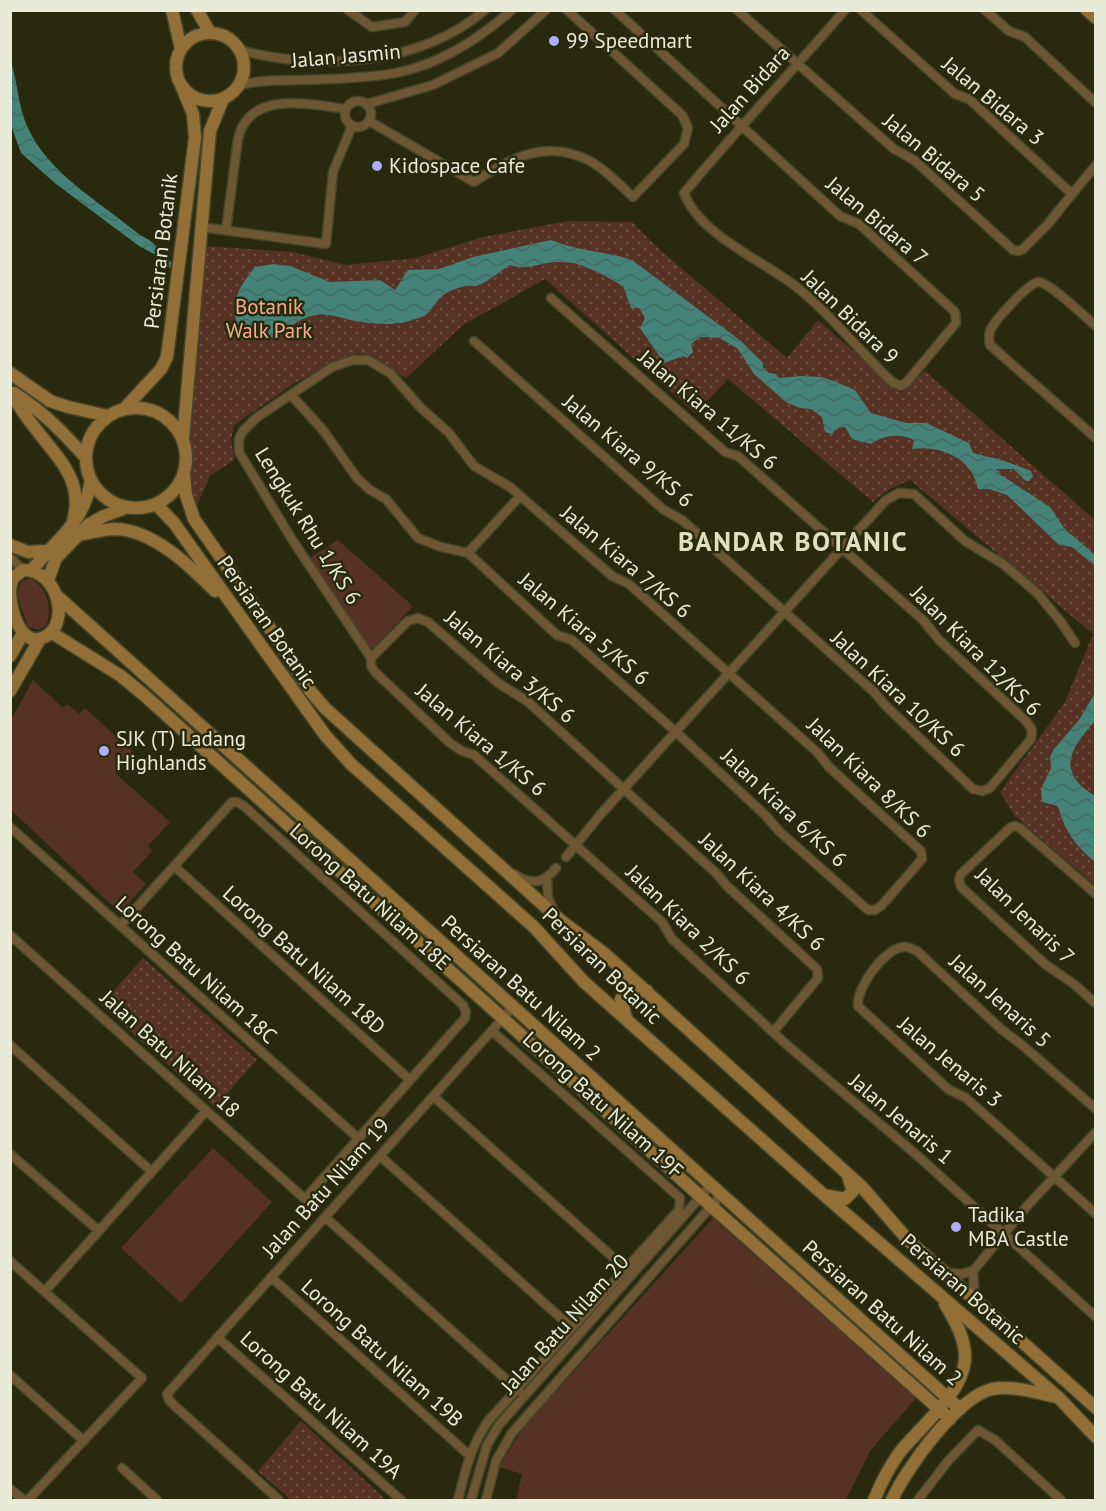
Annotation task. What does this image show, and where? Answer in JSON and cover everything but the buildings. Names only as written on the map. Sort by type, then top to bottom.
[{"type":"main road","points":[[172,10],[182,49]]},
{"type":"main road","points":[[197,10],[210,33]]},
{"type":"main road","points":[[1087,10],[1095,18]]},
{"type":"main road","points":[[210,33],[227,38],[239,50],[244,68],[239,85],[224,99],[214,101],[195,98],[181,85],[176,67],[182,49],[189,40],[199,35],[210,33]]},
{"type":"main road","name":"Persiaran Botanik","points":[[124,409],[161,369],[168,357],[195,138],[193,114],[181,85]]},
{"type":"main road","name":"Persiaran Botanik","points":[[183,439],[210,131],[224,99]]},
{"type":"main road","points":[[10,373],[50,401],[108,416]]},
{"type":"main road","points":[[10,392],[38,409],[57,425],[86,458]]},
{"type":"main road","points":[[10,392],[66,466],[76,494],[75,532]]},
{"type":"main road","points":[[10,691],[40,639],[51,633],[58,611],[56,596],[48,580],[56,558],[75,532],[85,505],[91,480],[86,458],[89,441],[96,427],[108,416],[124,409],[138,408],[159,413],[175,426],[183,439],[186,456],[184,474],[168,497],[156,504],[138,508],[117,504],[107,498],[91,480]]},
{"type":"main road","name":"Persiaran Botanic","points":[[184,474],[186,495],[194,519],[311,692],[326,709],[560,920],[605,954],[647,991],[862,1186],[908,1240],[1095,1408]]},
{"type":"main road","name":"Persiaran Botanic","points":[[156,504],[174,523],[310,716],[339,752],[534,927],[584,982],[824,1195],[1058,1397],[1095,1437]]},
{"type":"main road","points":[[40,639],[31,638],[23,633],[17,623],[11,597],[11,585],[46,551],[97,519],[128,507]]},
{"type":"main road","points":[[75,532],[118,529],[140,534],[189,566],[235,610]]},
{"type":"main road","points":[[10,545],[28,552],[46,551]]},
{"type":"main road","points":[[20,574],[48,580]]},
{"type":"main road","name":"Persiaran Batu Nilam 2","points":[[56,596],[960,1408]]},
{"type":"main road","points":[[10,656],[23,633]]},
{"type":"main road","name":"Persiaran Batu Nilam 2","points":[[51,633],[121,676],[950,1419]]},
{"type":"main road","points":[[225,768],[235,757]]},
{"type":"main road","points":[[626,1018],[621,999],[624,994],[630,990],[647,991]]},
{"type":"main road","points":[[824,1195],[845,1199],[850,1195],[853,1191],[846,1172]]},
{"type":"main road","points":[[874,1500],[894,1461],[961,1378],[965,1350],[958,1327],[941,1296]]},
{"type":"main road","points":[[892,1500],[912,1465],[950,1419],[974,1396],[993,1389],[1023,1390],[1058,1397]]},
{"type":"street","points":[[348,10],[372,27],[405,22],[414,12]]},
{"type":"street","name":"Jalan Jasmin","points":[[239,50],[262,56],[331,61],[396,55],[436,41],[485,10]]},
{"type":"street","name":"Jalan Jasmin","points":[[239,85],[256,81],[331,79],[400,72],[444,57],[489,30],[512,10]]},
{"type":"street","points":[[367,104],[433,85],[498,54],[546,10]]},
{"type":"street","points":[[369,121],[474,182],[507,161],[537,152],[554,150],[591,161],[633,197],[684,144],[688,128],[682,115],[567,10]]},
{"type":"street","name":"Jalan Bidara 7","points":[[615,10],[840,216],[859,224],[955,312],[956,323],[935,349]]},
{"type":"street","name":"Jalan Bidara 5","points":[[737,10],[894,149],[914,160],[1013,250],[1023,249],[1048,224],[1072,194]]},
{"type":"street","name":"Jalan Bidara","points":[[684,193],[845,10]]},
{"type":"street","name":"Jalan Bidara 3","points":[[861,10],[955,94],[969,99],[1072,194]]},
{"type":"street","points":[[985,10],[1009,31],[1025,37],[1095,103]]},
{"type":"street","points":[[357,100],[367,104],[371,110],[369,121],[361,127],[352,126],[346,120],[346,109],[348,104],[357,100]]},
{"type":"street","points":[[226,230],[236,148],[240,127],[246,119],[263,106],[273,105],[304,104],[346,109]]},
{"type":"street","points":[[201,227],[326,244],[333,172],[352,126]]},
{"type":"street","points":[[1072,194],[1095,165]]},
{"type":"street","name":"Jalan Bidara 9","points":[[684,193],[696,213],[714,230],[734,247],[794,285],[897,386],[903,386],[935,349]]},
{"type":"street","points":[[1095,326],[1043,282],[1032,284],[990,329],[990,345],[1095,438]]},
{"type":"street","name":"Jalan Kiara 11/KS 6","points":[[551,298],[725,453],[738,456],[842,549]]},
{"type":"street","name":"Jalan Kiara 9/KS 6","points":[[474,341],[664,510],[682,520],[784,613]]},
{"type":"street","name":"Lengkuk Rhu 1/KS 6","points":[[371,658],[293,541],[239,452],[239,439],[243,431],[256,418],[332,368],[353,360],[368,360],[390,373],[420,407],[449,433],[474,466],[500,480]]},
{"type":"street","points":[[291,395],[327,435],[357,478],[370,490],[386,499],[418,538],[441,547],[468,553],[520,496]]},
{"type":"street","name":"Jalan Kiara 7/KS 6","points":[[500,480],[612,576],[629,584],[729,673]]},
{"type":"street","points":[[566,857],[624,789],[886,500],[899,493],[914,494],[964,541],[1004,564],[1036,593],[1061,622],[1075,643]]},
{"type":"street","name":"Jalan Kiara 12/KS 6","points":[[842,549],[924,621],[939,640],[1027,722],[1032,730],[1031,739],[990,788]]},
{"type":"street","name":"Jalan Kiara 5/KS 6","points":[[468,553],[557,635],[572,640],[676,732]]},
{"type":"street","points":[[10,557],[20,574]]},
{"type":"street","name":"Jalan Kiara 10/KS 6","points":[[784,613],[874,692],[973,789],[982,791],[990,788]]},
{"type":"street","name":"Jalan Kiara 3/KS 6","points":[[371,658],[408,621],[423,619],[498,683],[527,701],[624,789]]},
{"type":"street","name":"Jalan Kiara 1/KS 6","points":[[371,658],[371,666],[375,672],[450,743],[474,755],[576,845]]},
{"type":"street","name":"Jalan Kiara 8/KS 6","points":[[729,673],[818,753],[829,766],[921,851],[922,858],[882,905],[875,910],[868,910]]},
{"type":"street","name":"Jalan Kiara 6/KS 6","points":[[676,732],[765,815],[780,832],[868,910]]},
{"type":"street","name":"Jalan Kiara 4/KS 6","points":[[624,789],[817,969],[818,978],[774,1031]]},
{"type":"street","name":"Lorong Batu Nilam 18E","points":[[174,866],[232,802],[244,806],[463,1005],[466,1012],[465,1018],[410,1080]]},
{"type":"street","name":"Jalan Jenaris 7","points":[[1095,894],[1015,826],[984,850],[961,874],[959,880],[961,886],[1046,965],[1074,984],[1095,1004]]},
{"type":"street","name":"Lorong Batu Nilam 18C","points":[[10,827],[358,1138]]},
{"type":"street","name":"Jalan Kiara 2/KS 6","points":[[576,845],[662,922],[672,939],[774,1031]]},
{"type":"street","points":[[120,926],[174,866]]},
{"type":"street","name":"Lorong Batu Nilam 18D","points":[[174,866],[410,1080]]},
{"type":"street","points":[[501,866],[520,878],[533,882],[547,878],[556,868]]},
{"type":"street","points":[[547,878],[551,908],[560,920]]},
{"type":"street","name":"Jalan Batu Nilam 18","points":[[10,935],[305,1199],[358,1138]]},
{"type":"street","name":"Jalan Jenaris 5","points":[[877,965],[902,947],[917,951],[1000,1029],[1095,1109]]},
{"type":"street","name":"Jalan Jenaris 3","points":[[877,965],[863,984],[857,998],[858,1006],[948,1089],[966,1098],[1053,1178]]},
{"type":"street","name":"Jalan Batu Nilam 19","points":[[279,1500],[176,1407],[167,1394],[513,1007]]},
{"type":"street","name":"Lorong Batu Nilam 19F","points":[[492,1031],[680,1198],[680,1210],[626,1269]]},
{"type":"street","name":"Jalan Jenaris 1","points":[[774,1031],[787,1046],[919,1157],[1095,1317]]},
{"type":"street","points":[[10,1045],[151,1171]]},
{"type":"street","points":[[358,1138],[410,1080]]},
{"type":"street","points":[[433,1096],[626,1269],[489,1420],[469,1455],[458,1500]]},
{"type":"street","points":[[45,1291],[206,1111]]},
{"type":"street","points":[[943,1272],[955,1274],[973,1271],[1095,1132]]},
{"type":"street","points":[[10,1154],[98,1230]]},
{"type":"street","points":[[380,1156],[572,1328]]},
{"type":"street","points":[[1053,1178],[1095,1214]]},
{"type":"street","name":"Jalan Batu Nilam 20","points":[[471,1499],[487,1444],[499,1425],[711,1185]]},
{"type":"street","name":"Jalan Batu Nilam 20","points":[[484,1500],[496,1461],[504,1444],[535,1405],[721,1195]]},
{"type":"street","points":[[325,1217],[535,1405]]},
{"type":"street","points":[[10,1261],[142,1378],[28,1500]]},
{"type":"street","points":[[973,1271],[975,1300]]},
{"type":"street","name":"Lorong Batu Nilam 19B","points":[[271,1277],[469,1455]]},
{"type":"street","name":"Lorong Batu Nilam 19A","points":[[218,1337],[401,1500]]},
{"type":"street","points":[[10,1375],[84,1441]]},
{"type":"street","points":[[920,1500],[948,1461],[978,1430],[995,1440],[1061,1500]]},
{"type":"street","points":[[122,1468],[157,1500]]},
{"type":"street","points":[[10,1489],[24,1500]]},
{"type":"street","points":[[471,1499],[484,1500]]},
{"type":"green space","name":"Botanik Walk Park","points":[[568,221],[632,222],[660,250],[787,358],[818,320],[901,393],[925,371],[1095,520],[1095,885],[1015,816],[1000,792],[1065,702],[1093,634],[910,480],[888,490],[873,502],[728,379],[695,413],[545,279],[463,325],[406,378],[360,353],[296,382],[234,425],[231,439],[234,460],[210,476],[195,510],[186,474],[204,246],[292,252],[346,265],[416,258],[483,237]]},
{"type":"green space","points":[[338,540],[413,606],[374,648],[366,647],[310,558]]},
{"type":"green space","points":[[30,578],[41,587],[47,599],[49,613],[46,626],[38,630],[28,627],[17,595],[21,582]]},
{"type":"green space","points":[[33,680],[63,708],[67,704],[79,714],[85,708],[133,752],[115,773],[170,822],[148,846],[152,851],[133,872],[146,884],[120,913],[11,810],[11,720]]},
{"type":"green space","points":[[143,958],[257,1060],[215,1107],[101,1005]]},
{"type":"green space","points":[[213,1148],[272,1202],[181,1303],[121,1248]]},
{"type":"green space","points":[[713,1218],[916,1398],[870,1451],[846,1500],[516,1500],[522,1474],[499,1467],[522,1429]]},
{"type":"green space","points":[[301,1421],[386,1500],[291,1500],[258,1471]]},
{"type":"water","points":[[11,62],[25,120],[37,144],[76,186],[153,243],[171,262],[170,268],[56,184],[21,153],[11,125]]},
{"type":"water","points":[[551,240],[632,260],[741,341],[763,363],[763,368],[769,373],[776,374],[779,378],[821,377],[834,381],[855,390],[871,413],[906,423],[926,423],[969,443],[973,453],[1002,460],[1031,471],[1033,476],[1026,481],[1013,469],[996,469],[1001,475],[1050,507],[1064,528],[1095,555],[1095,566],[1072,547],[1059,545],[1007,495],[989,489],[978,489],[969,469],[954,456],[934,449],[912,449],[914,440],[903,436],[887,437],[871,444],[852,439],[845,427],[837,428],[832,434],[825,432],[822,417],[811,409],[800,408],[786,402],[754,374],[738,349],[720,338],[700,337],[691,344],[693,352],[687,358],[683,356],[664,363],[640,328],[645,318],[639,308],[631,308],[623,286],[594,270],[577,264],[561,262],[523,267],[510,265],[478,286],[463,287],[446,293],[426,314],[403,322],[372,323],[332,315],[316,315],[307,317],[264,340],[247,335],[239,327],[235,316],[237,295],[255,267],[274,264],[290,266],[330,282],[380,280],[395,290],[408,270],[439,269],[473,257]]},
{"type":"water","points":[[1095,693],[1095,721],[1073,751],[1071,769],[1082,787],[1095,796],[1095,862],[1072,837],[1058,806],[1042,802],[1041,789],[1051,768],[1050,757],[1054,749],[1079,720]]},
{"type":"place","name":"99 Speedmart","points":[[554,41]]},
{"type":"place","name":"Kidospace Cafe","points":[[377,166]]},
{"type":"place","name":"SJK (T) Ladang Highlands","points":[[104,751]]},
{"type":"place","name":"Tadika MBA Castle","points":[[956,1227]]},
{"type":"district","name":"BANDAR BOTANIC","points":[[793,542]]}]
